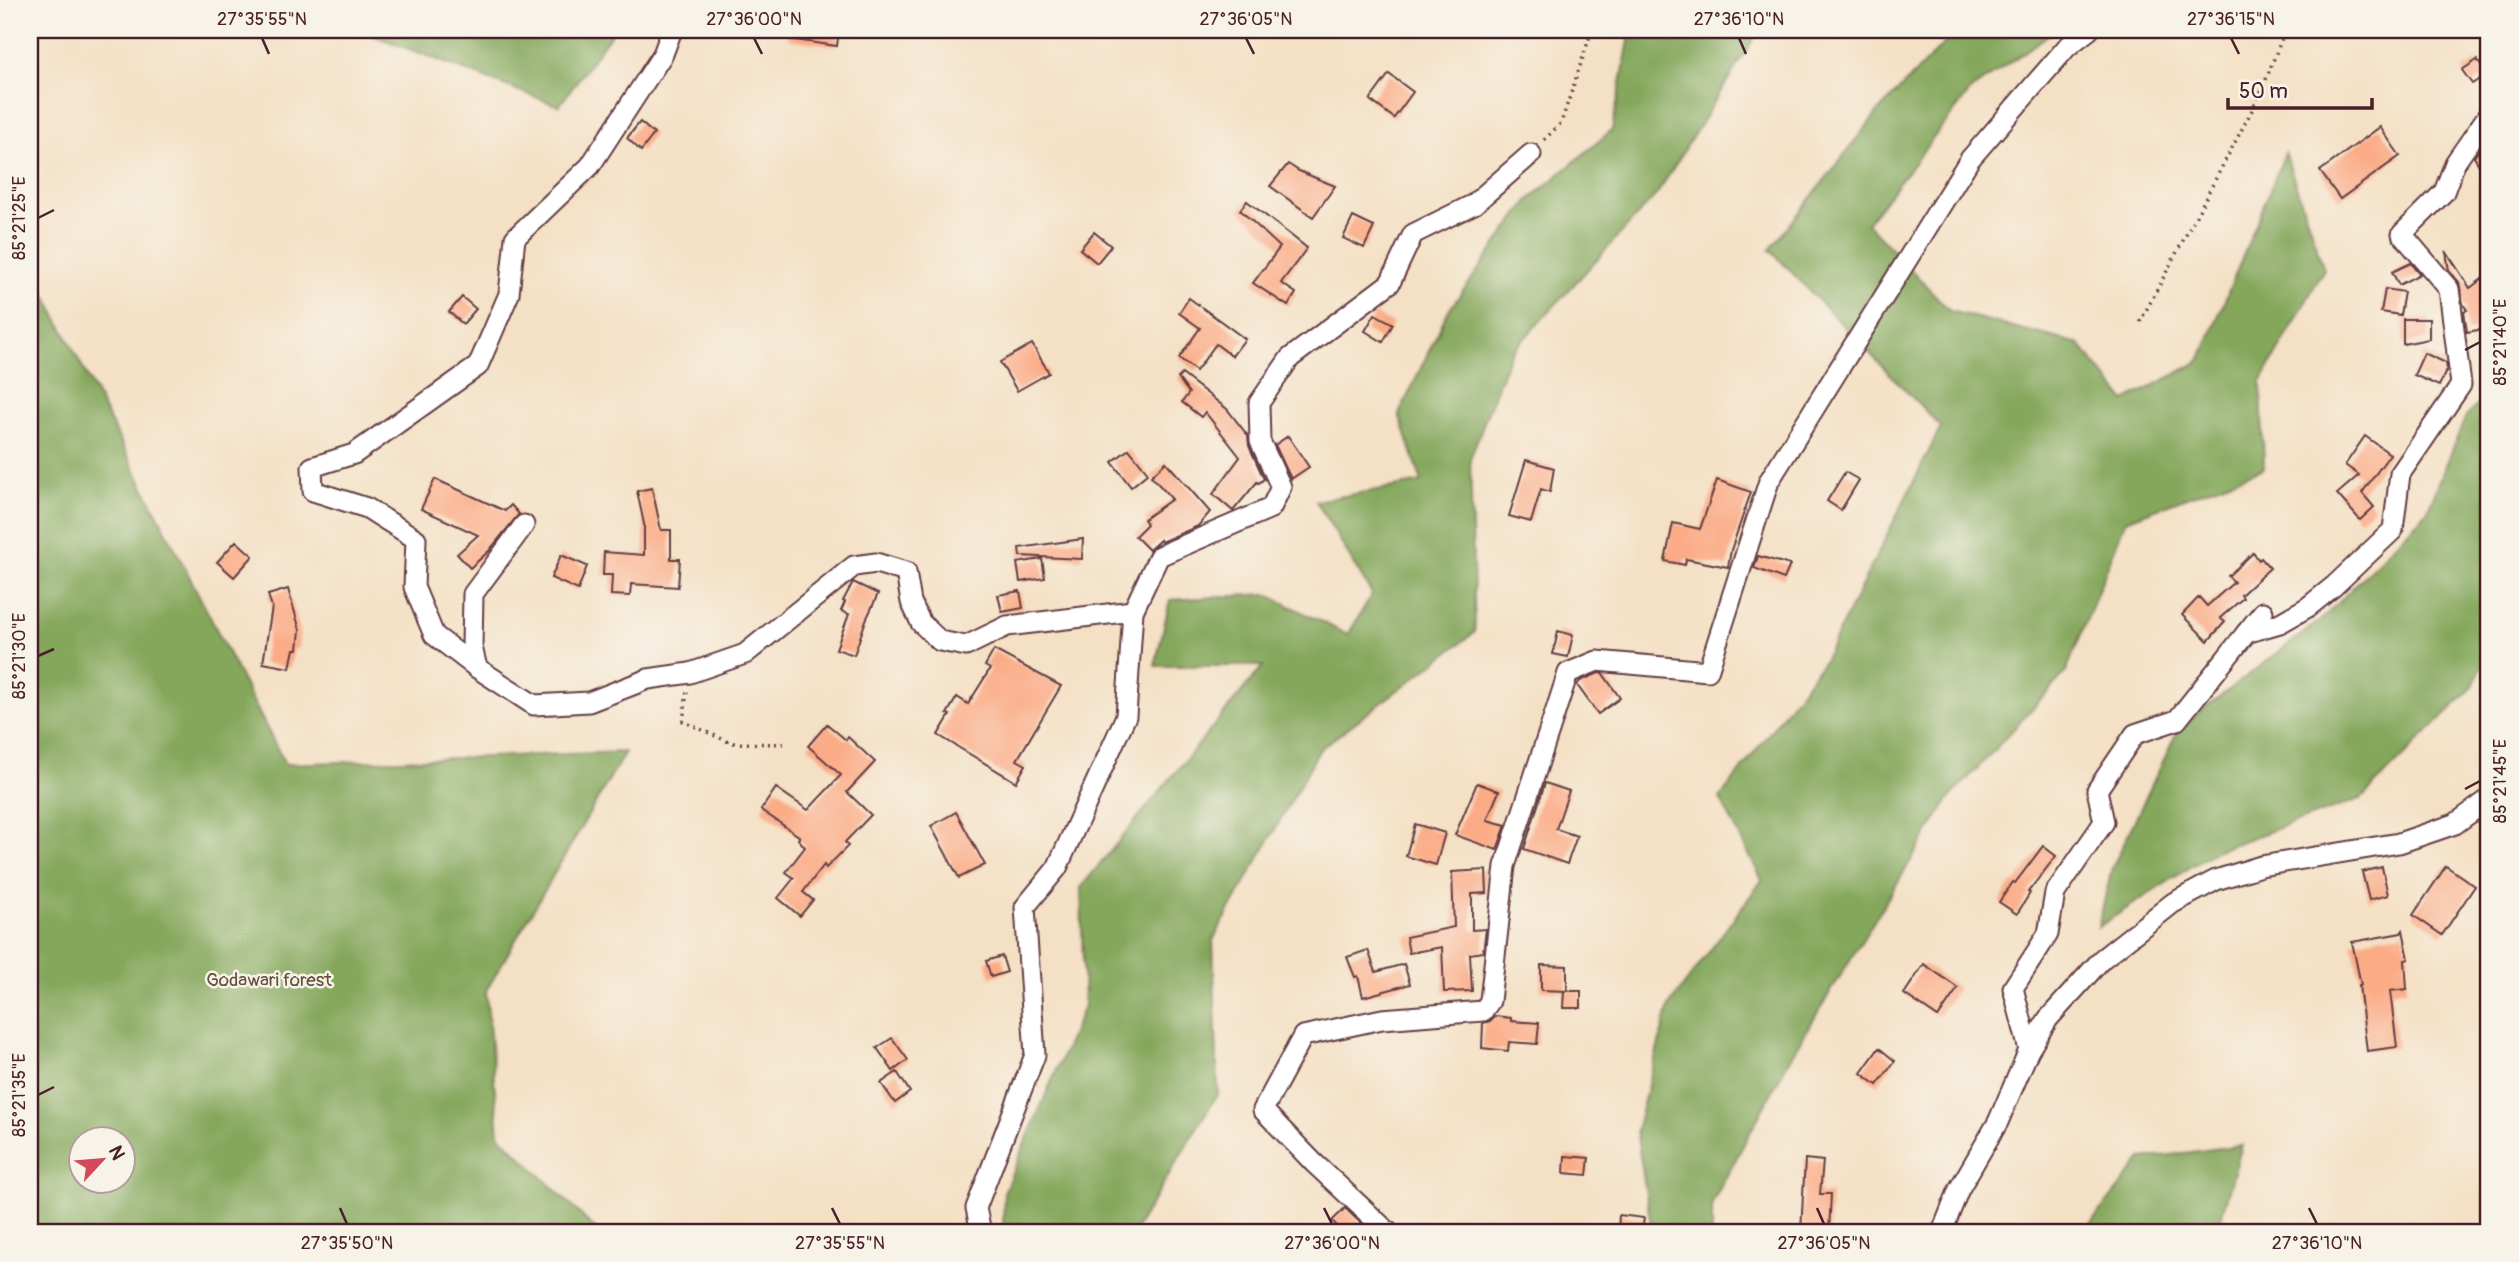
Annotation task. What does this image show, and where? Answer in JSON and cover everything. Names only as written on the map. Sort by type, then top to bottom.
[{"type":"street","points":[[671,30],[663,54],[590,166],[515,238],[509,294],[478,366],[354,454],[312,467],[313,491],[367,508],[416,539],[414,587],[434,635],[477,668],[534,705],[589,702],[648,680],[690,673],[745,654],[854,566],[876,563],[906,572],[911,602],[921,624],[940,641],[966,646],[1007,626],[1133,611]]},
{"type":"street","points":[[1388,1232],[1314,1163],[1263,1110],[1303,1036],[1382,1019],[1483,1011],[1490,1001],[1505,866],[1568,673],[1597,661],[1708,671],[1769,481],[1970,159],[2067,47],[2089,30]]},
{"type":"street","points":[[2246,633],[2280,623],[2308,607],[2393,530],[2400,474],[2461,385],[2449,289],[2402,234],[2444,192],[2455,163],[2489,114]]},
{"type":"street","points":[[981,1232],[976,1208],[1035,1055],[1025,907],[1057,868],[1126,716],[1133,611],[1159,556],[1271,508],[1281,487],[1261,441],[1259,403],[1290,358],[1390,283],[1413,234],[1474,204],[1531,154]]},
{"type":"street","points":[[477,668],[472,647],[473,594],[524,525]]},
{"type":"street","points":[[2029,1050],[2013,988],[2048,934],[2055,893],[2104,822],[2097,790],[2135,734],[2177,720],[2263,612]]},
{"type":"street","points":[[1942,1232],[1959,1189],[1998,1122],[2029,1050],[2048,1019],[2102,959],[2172,903],[2216,880],[2261,866],[2399,843],[2455,824],[2489,799]]},
{"type":"path","points":[[1531,154],[1561,123],[1592,30]]},
{"type":"path","points":[[2140,322],[2260,94],[2285,30]]},
{"type":"path","points":[[690,673],[683,720],[731,743],[788,744]]},
{"type":"green space","points":[[359,30],[614,30],[559,106]]},
{"type":"green space","points":[[1631,30],[1759,30],[1657,194],[1510,354],[1470,459],[1475,632],[1320,749],[1213,940],[1218,1093],[1134,1232],[1003,1232],[1004,1192],[1084,1006],[1081,887],[1263,666],[1155,666],[1170,600],[1266,594],[1348,635],[1372,594],[1316,501],[1422,482],[1399,414],[1447,313],[1528,201],[1612,130]]},
{"type":"green space","points":[[1957,30],[2055,30],[1971,90],[1867,223],[1950,311],[2079,344],[2125,401],[2200,361],[2285,153],[2324,269],[2261,382],[2264,468],[2126,520],[2066,672],[1948,800],[1793,1053],[1712,1203],[1712,1232],[1652,1232],[1636,1130],[1669,1006],[1762,880],[1720,798],[1825,659],[1941,427],[1770,250],[1877,113]]},
{"type":"green space","name":"Godawari forest","points":[[30,275],[38,280],[285,764],[625,752],[486,991],[499,1135],[598,1232],[30,1232]]},
{"type":"green space","points":[[2489,394],[2489,651],[2472,688],[2361,799],[2217,850],[2098,927],[2112,868],[2179,728],[2322,619],[2427,512],[2466,416]]},
{"type":"green space","points":[[2242,1145],[2217,1232],[2084,1232],[2142,1159]]},
{"type":"building","points":[[789,30],[839,30],[837,46],[788,39]]},
{"type":"building","points":[[2477,60],[2487,74],[2472,84],[2462,70]]},
{"type":"building","points":[[1389,74],[1413,92],[1394,118],[1370,100]]},
{"type":"building","points":[[640,122],[654,134],[641,151],[627,138]]},
{"type":"building","points":[[2380,127],[2400,156],[2340,199],[2320,171]]},
{"type":"building","points":[[2484,143],[2489,151],[2489,181],[2474,157]]},
{"type":"building","points":[[1288,164],[1335,186],[1313,217],[1270,186]]},
{"type":"building","points":[[1247,201],[1307,248],[1281,283],[1296,293],[1288,306],[1253,283],[1280,247],[1240,210]]},
{"type":"building","points":[[1353,217],[1374,227],[1364,248],[1343,238]]},
{"type":"building","points":[[1094,232],[1111,246],[1097,263],[1080,249]]},
{"type":"building","points":[[2446,251],[2470,288],[2489,274],[2489,328],[2467,332],[2464,311],[2467,310],[2463,304],[2459,282],[2449,271]]},
{"type":"building","points":[[2411,263],[2420,274],[2399,285],[2392,272]]},
{"type":"building","points":[[2385,289],[2404,292],[2400,315],[2381,312]]},
{"type":"building","points":[[462,297],[476,309],[463,324],[449,312]]},
{"type":"building","points":[[1189,298],[1245,339],[1232,356],[1216,344],[1196,371],[1179,358],[1200,328],[1179,313]]},
{"type":"building","points":[[1375,314],[1393,324],[1383,342],[1365,331]]},
{"type":"building","points":[[2403,319],[2429,319],[2429,339],[2403,344]]},
{"type":"building","points":[[1032,344],[1049,373],[1017,391],[1000,362]]},
{"type":"building","points":[[2424,353],[2446,363],[2447,369],[2439,386],[2414,375]]},
{"type":"building","points":[[1182,374],[1227,409],[1248,436],[1249,446],[1264,479],[1257,482],[1233,511],[1213,494],[1240,457],[1205,412],[1201,417],[1182,402],[1189,393],[1178,378]]},
{"type":"building","points":[[1288,436],[1309,467],[1291,479],[1275,445]]},
{"type":"building","points":[[2365,436],[2390,454],[2362,493],[2374,507],[2360,520],[2337,494],[2359,475],[2345,465]]},
{"type":"building","points":[[1129,449],[1148,473],[1131,487],[1112,462]]},
{"type":"building","points":[[1526,460],[1554,468],[1550,492],[1541,489],[1531,522],[1509,516]]},
{"type":"building","points":[[1166,462],[1210,512],[1198,526],[1161,542],[1160,540],[1149,550],[1135,536],[1147,524],[1144,519],[1172,499],[1151,476]]},
{"type":"building","points":[[1845,472],[1859,480],[1841,510],[1827,501]]},
{"type":"building","points":[[435,479],[505,511],[511,505],[519,514],[489,551],[470,568],[457,554],[478,535],[421,509]]},
{"type":"building","points":[[1717,480],[1751,492],[1731,550],[1728,567],[1686,559],[1685,565],[1665,561],[1673,523],[1700,529]]},
{"type":"building","points":[[652,488],[661,530],[671,530],[671,559],[680,559],[678,587],[631,584],[630,596],[611,595],[612,575],[603,575],[604,552],[644,555],[644,524],[637,491]]},
{"type":"building","points":[[1083,539],[1082,559],[1020,556],[1019,548]]},
{"type":"building","points":[[236,541],[253,556],[234,577],[217,562]]},
{"type":"building","points":[[2253,553],[2270,568],[2241,595],[2243,598],[2220,618],[2225,622],[2208,641],[2182,615],[2199,597],[2207,606],[2234,582],[2228,576]]},
{"type":"building","points":[[561,555],[587,566],[578,590],[551,578]]},
{"type":"building","points":[[1758,556],[1790,565],[1784,579],[1754,568]]},
{"type":"building","points":[[1042,559],[1045,578],[1020,582],[1017,563]]},
{"type":"building","points":[[853,582],[878,594],[854,655],[836,649],[849,614],[841,611],[845,602],[843,601]]},
{"type":"building","points":[[288,589],[300,630],[298,649],[294,649],[290,668],[263,663],[272,607],[268,595]]},
{"type":"building","points":[[1020,591],[1023,608],[1002,612],[998,595]]},
{"type":"building","points":[[1558,631],[1573,635],[1568,657],[1553,654]]},
{"type":"building","points":[[994,650],[1061,686],[1017,760],[1026,765],[1016,782],[938,735],[957,697],[968,704],[990,669],[985,666]]},
{"type":"building","points":[[1599,673],[1603,674],[1620,698],[1598,714],[1577,685]]},
{"type":"building","points":[[827,724],[846,740],[848,737],[875,762],[847,792],[871,815],[845,842],[848,846],[826,868],[824,865],[803,892],[813,900],[800,916],[778,898],[794,878],[786,872],[805,847],[798,839],[800,837],[761,810],[776,788],[808,810],[841,775],[808,746]]},
{"type":"building","points":[[1477,783],[1499,791],[1487,820],[1506,825],[1497,850],[1455,835]]},
{"type":"building","points":[[1545,783],[1569,791],[1556,829],[1577,836],[1567,864],[1524,849]]},
{"type":"building","points":[[956,812],[985,865],[959,878],[931,826]]},
{"type":"building","points":[[1415,824],[1445,833],[1436,865],[1406,856]]},
{"type":"building","points":[[2043,846],[2056,856],[2028,892],[2030,893],[2017,914],[1999,902]]},
{"type":"building","points":[[2446,866],[2475,886],[2442,935],[2413,915]]},
{"type":"building","points":[[2382,867],[2388,895],[2369,900],[2362,872]]},
{"type":"building","points":[[1486,870],[1487,893],[1472,894],[1472,930],[1486,929],[1483,952],[1470,954],[1472,991],[1444,992],[1442,947],[1409,953],[1406,937],[1454,927],[1452,872]]},
{"type":"building","points":[[2403,930],[2409,959],[2405,960],[2407,989],[2390,991],[2397,1047],[2367,1051],[2361,985],[2352,942],[2401,933]]},
{"type":"building","points":[[1368,950],[1376,972],[1404,964],[1410,984],[1363,997],[1358,976],[1355,977],[1347,957]]},
{"type":"building","points":[[1002,956],[1007,972],[991,977],[986,961]]},
{"type":"building","points":[[1924,964],[1958,988],[1938,1017],[1904,994]]},
{"type":"building","points":[[1541,965],[1567,966],[1567,991],[1541,990]]},
{"type":"building","points":[[1564,991],[1581,991],[1581,1008],[1563,1008]]},
{"type":"building","points":[[1495,1016],[1511,1018],[1511,1021],[1539,1023],[1537,1044],[1509,1042],[1508,1051],[1482,1048],[1483,1023]]},
{"type":"building","points":[[892,1038],[908,1060],[893,1071],[877,1048]]},
{"type":"building","points":[[1879,1048],[1895,1061],[1877,1085],[1861,1073]]},
{"type":"building","points":[[897,1072],[910,1092],[895,1103],[881,1083]]},
{"type":"building","points":[[1565,1156],[1589,1158],[1587,1175],[1564,1173]]},
{"type":"building","points":[[1805,1159],[1823,1161],[1820,1194],[1831,1194],[1829,1232],[1801,1232]]},
{"type":"building","points":[[1345,1208],[1370,1232],[1343,1232],[1332,1221]]},
{"type":"building","points":[[1619,1215],[1644,1218],[1642,1232],[1618,1232]]}]
